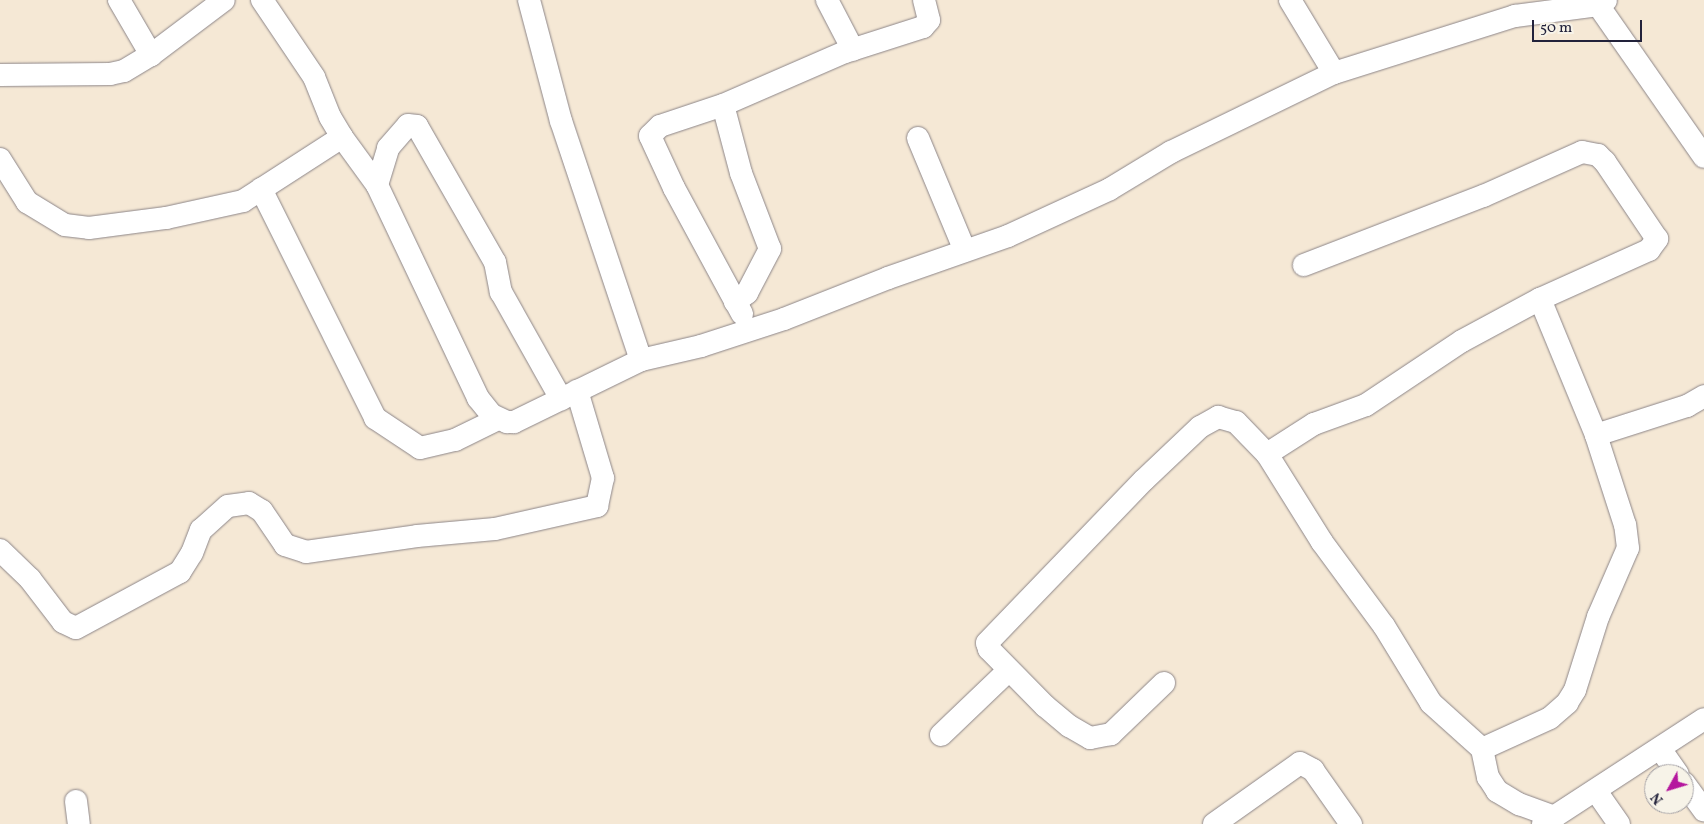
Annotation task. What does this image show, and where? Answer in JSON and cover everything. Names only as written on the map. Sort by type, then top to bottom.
[{"type":"street","points":[[119,0],[151,55]]},
{"type":"street","points":[[0,75],[110,74],[151,55],[224,0]]},
{"type":"street","points":[[262,0],[320,88],[330,117],[342,137],[377,185],[478,398],[498,419],[514,422],[641,360],[752,330],[1008,236],[1078,204],[1171,152],[1334,73],[1515,16],[1602,3],[1704,158]]},
{"type":"street","points":[[529,0],[567,140],[641,360]]},
{"type":"street","points":[[827,0],[853,50]]},
{"type":"street","points":[[752,330],[674,188],[650,136],[660,126],[723,105],[853,50],[927,24],[924,0]]},
{"type":"street","points":[[1290,0],[1334,73]]},
{"type":"street","points":[[723,105],[742,173],[770,249],[746,293],[735,302]]},
{"type":"street","points":[[0,550],[30,579],[62,622],[76,628],[180,572],[192,553],[201,530],[228,506],[249,503],[262,511],[285,544],[306,552],[417,536],[495,529],[597,506],[604,478],[569,395],[501,292],[495,262],[417,126],[408,126],[388,148],[377,185]]},
{"type":"street","points":[[0,159],[27,202],[65,225],[89,228],[219,208],[243,201],[342,137]]},
{"type":"street","points":[[918,138],[965,251]]},
{"type":"street","points":[[1267,454],[1314,424],[1366,405],[1462,341],[1540,299],[1649,250],[1656,243],[1656,234],[1640,209],[1598,155],[1582,152],[1483,196],[1304,265]]},
{"type":"street","points":[[261,189],[375,418],[420,448],[455,440],[498,419]]},
{"type":"street","points":[[1482,749],[1550,718],[1567,703],[1575,690],[1598,617],[1621,568],[1628,548],[1625,525],[1596,435],[1540,299]]},
{"type":"street","points":[[1596,435],[1686,406],[1704,396]]},
{"type":"street","points":[[1164,683],[1111,734],[1090,738],[1069,726],[1009,670],[989,649],[988,640],[1200,427],[1218,417],[1236,422],[1267,454],[1327,550],[1384,626],[1431,703],[1482,749],[1488,777],[1497,791],[1549,820],[1661,750],[1704,719]]},
{"type":"street","points":[[941,735],[1009,670]]},
{"type":"street","points":[[1661,750],[1671,764]]},
{"type":"street","points":[[1214,824],[1300,763],[1312,770],[1351,824]]},
{"type":"street","points":[[1596,791],[1619,824]]},
{"type":"street","points":[[1694,797],[1704,811]]},
{"type":"street","points":[[76,801],[79,824]]}]
